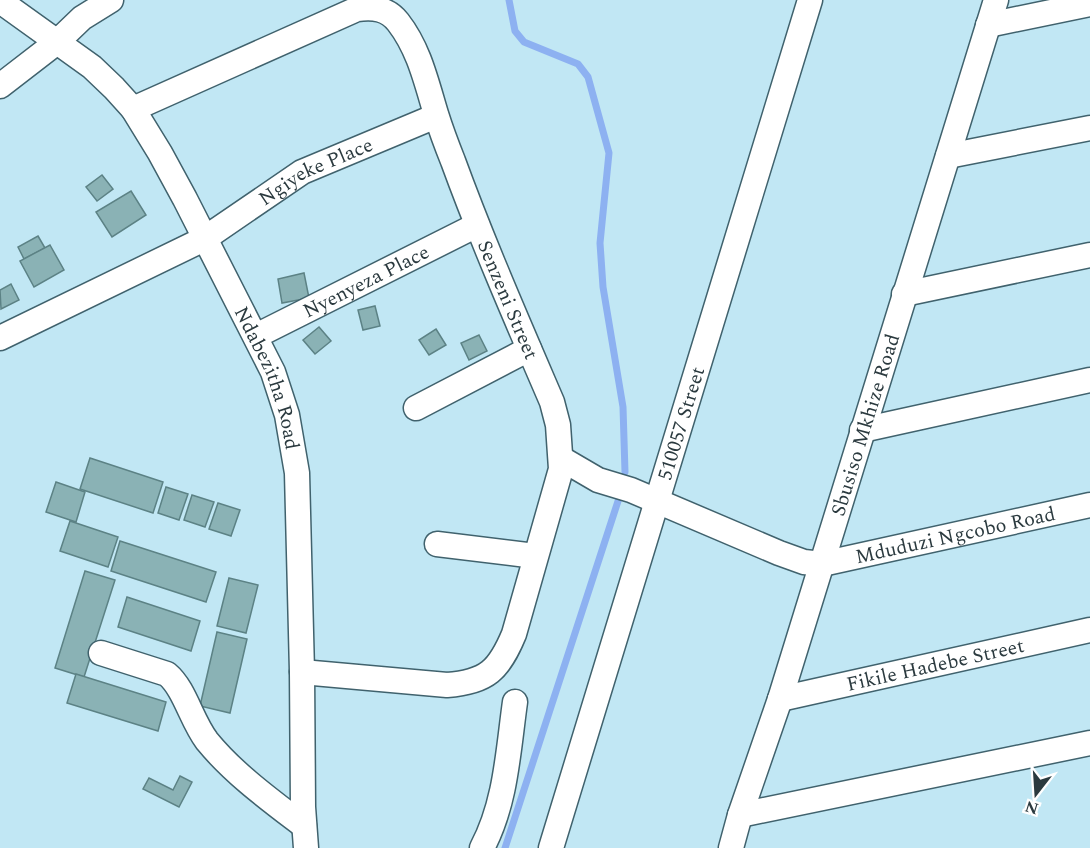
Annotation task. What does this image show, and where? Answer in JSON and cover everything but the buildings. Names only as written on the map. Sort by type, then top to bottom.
[{"type":"street","points":[[0,86],[57,42],[82,18],[111,0]]},
{"type":"street","name":"510057 Street","points":[[551,848],[810,0]]},
{"type":"street","name":"Sbusiso Mkhize Road","points":[[731,848],[780,699],[996,0]]},
{"type":"street","name":"Ndabezitha Road","points":[[0,1],[92,67],[133,109],[160,153],[273,372],[287,415],[297,473],[305,837]]},
{"type":"street","points":[[988,25],[1090,4]]},
{"type":"street","name":"Senzeni Street","points":[[133,109],[357,9],[369,7],[389,13],[414,45],[436,116],[477,225],[552,402],[558,425],[562,459],[558,480],[514,634],[505,655],[494,670],[482,679],[466,684],[447,685],[302,672]]},
{"type":"street","name":"Ngiyeke Place","points":[[0,338],[204,239],[302,172],[436,116]]},
{"type":"street","points":[[948,156],[1090,128]]},
{"type":"street","name":"Nyenyeza Place","points":[[256,336],[477,225]]},
{"type":"street","points":[[904,294],[1090,255]]},
{"type":"street","points":[[416,408],[529,349]]},
{"type":"street","points":[[862,430],[1090,380]]},
{"type":"street","points":[[562,459],[598,480],[625,488],[778,553],[804,562],[822,564]]},
{"type":"street","name":"Mduduzi Ngcobo Road","points":[[822,564],[1090,505]]},
{"type":"street","points":[[436,544],[535,556]]},
{"type":"street","name":"Fikile Hadebe Street","points":[[780,699],[1090,630]]},
{"type":"street","points":[[100,653],[166,674],[174,680],[194,722],[208,741],[231,767],[305,837]]},
{"type":"street","points":[[482,848],[502,799],[514,702]]},
{"type":"street","points":[[740,815],[1090,743]]},
{"type":"waterway","points":[[509,0],[515,31],[524,42],[578,64],[588,77],[609,153],[600,243],[603,287],[623,407],[625,472]]},
{"type":"waterway","points":[[505,848],[620,495]]}]
